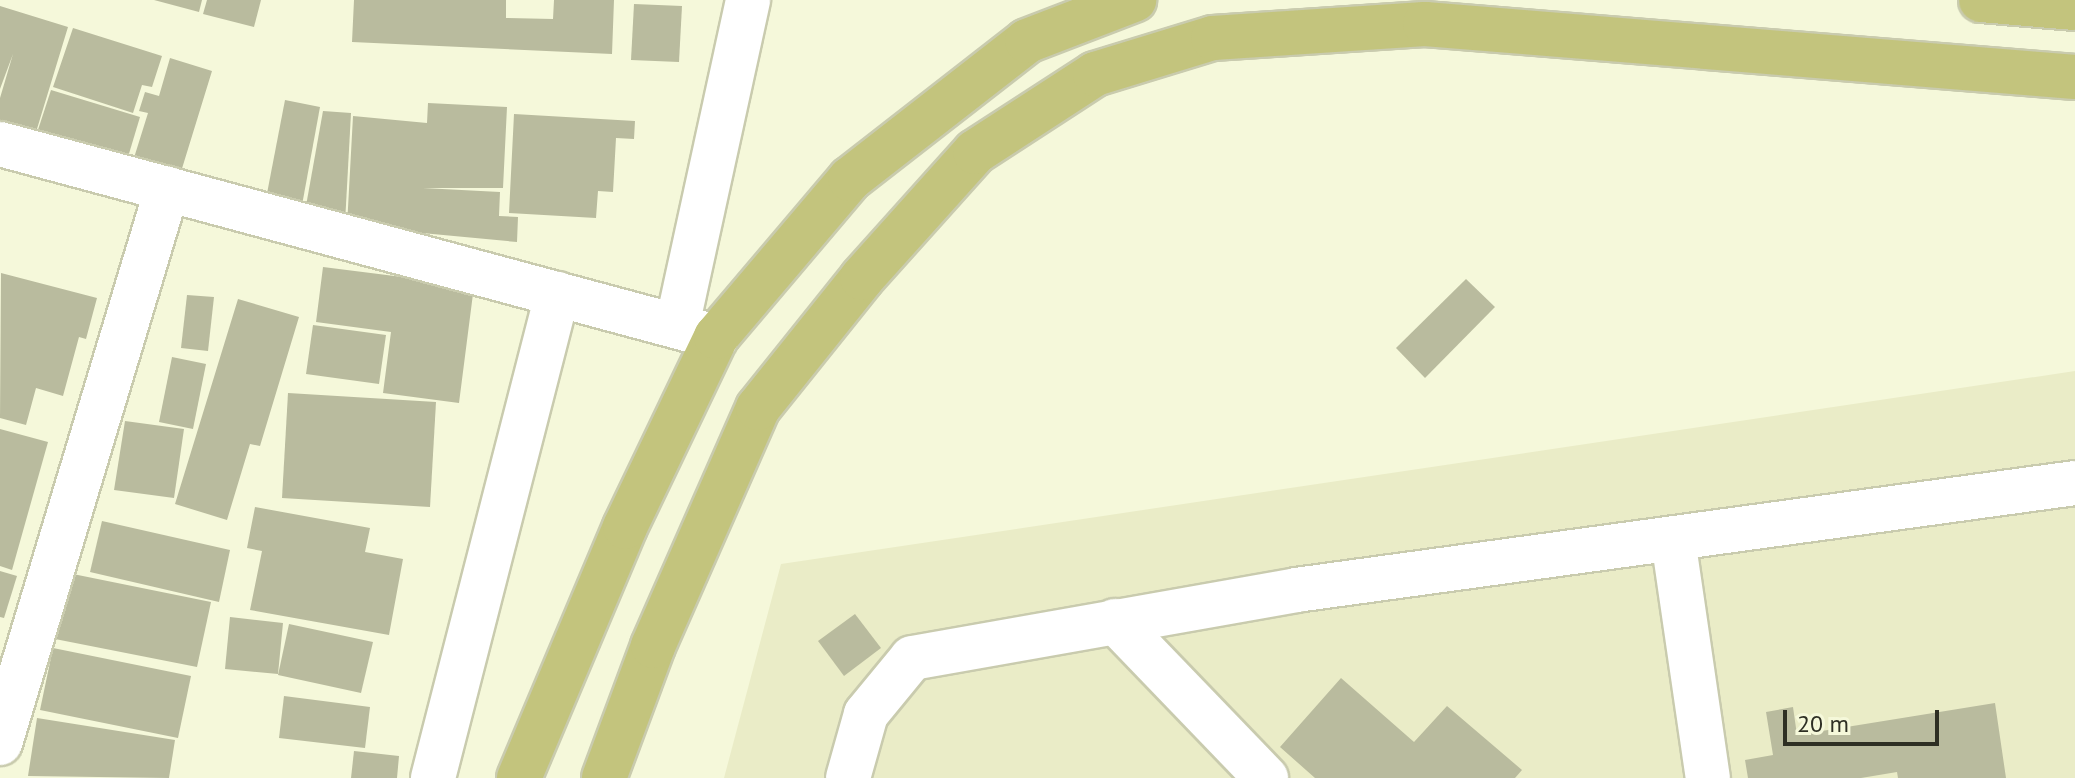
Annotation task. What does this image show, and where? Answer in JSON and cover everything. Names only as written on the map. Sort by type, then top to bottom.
[{"type":"main road","points":[[519,778],[625,527],[696,332],[850,179],[1027,41],[1134,0]]},
{"type":"main road","points":[[1981,0],[2075,8]]},
{"type":"main road","points":[[604,778],[653,646],[758,408],[862,278],[975,152],[1095,74],[1213,38],[1425,24],[2075,77]]},
{"type":"street","points":[[0,144],[696,332],[748,0]]},
{"type":"street","points":[[0,743],[167,189]]},
{"type":"street","points":[[433,778],[557,294]]},
{"type":"street","points":[[848,778],[866,714],[912,658],[1296,590],[2075,483]]},
{"type":"street","points":[[1673,539],[1708,778]]},
{"type":"street","points":[[1115,621],[1266,778]]},
{"type":"shaded area","points":[[2075,371],[2075,778],[724,778],[781,564]]},
{"type":"building","points":[[154,0],[202,0],[199,12]]},
{"type":"building","points":[[207,0],[261,0],[254,27],[203,14]]},
{"type":"building","points":[[354,0],[506,0],[506,18],[553,19],[554,0],[614,0],[612,54],[352,42]]},
{"type":"building","points":[[634,4],[682,6],[679,62],[631,60]]},
{"type":"building","points":[[0,6],[68,27],[33,142],[0,131],[0,98],[13,54],[0,89]]},
{"type":"building","points":[[73,28],[162,56],[152,87],[142,85],[133,113],[53,87]]},
{"type":"building","points":[[170,58],[212,71],[180,175],[133,161],[148,113],[139,111],[145,92],[159,96]]},
{"type":"building","points":[[51,90],[140,117],[125,167],[35,139]]},
{"type":"building","points":[[285,100],[320,107],[300,216],[264,209]]},
{"type":"building","points":[[428,103],[507,107],[503,188],[423,188],[500,192],[499,216],[518,217],[517,242],[347,226],[353,116],[427,123]]},
{"type":"building","points":[[323,111],[351,113],[345,223],[304,217]]},
{"type":"building","points":[[514,114],[635,121],[634,139],[616,138],[613,192],[598,191],[596,218],[509,213]]},
{"type":"building","points":[[323,267],[474,286],[459,403],[383,393],[391,332],[316,322]]},
{"type":"building","points":[[1,273],[97,298],[86,339],[79,337],[63,396],[36,388],[26,425],[0,418]]},
{"type":"building","points":[[1466,279],[1495,307],[1425,378],[1396,348]]},
{"type":"building","points":[[187,295],[214,297],[208,351],[181,348]]},
{"type":"building","points":[[238,299],[299,317],[260,446],[250,444],[227,520],[175,504]]},
{"type":"building","points":[[313,325],[386,335],[379,384],[306,374]]},
{"type":"building","points":[[172,357],[206,364],[193,429],[159,422]]},
{"type":"building","points":[[288,393],[436,402],[430,507],[282,498]]},
{"type":"building","points":[[125,421],[184,429],[174,498],[114,490]]},
{"type":"building","points":[[0,429],[48,442],[12,570],[0,566]]},
{"type":"building","points":[[255,507],[370,528],[365,552],[403,559],[389,635],[250,610],[262,551],[247,548]]},
{"type":"building","points":[[102,521],[230,550],[219,602],[90,572]]},
{"type":"building","points":[[0,571],[17,576],[4,618],[0,617]]},
{"type":"building","points":[[68,573],[211,602],[197,667],[55,639]]},
{"type":"building","points":[[855,614],[881,648],[844,676],[818,641]]},
{"type":"building","points":[[230,617],[283,623],[278,674],[225,669]]},
{"type":"building","points":[[289,624],[373,642],[361,693],[278,675]]},
{"type":"building","points":[[53,648],[191,676],[178,738],[40,710]]},
{"type":"building","points":[[1341,678],[1414,742],[1447,706],[1522,770],[1515,778],[1315,778],[1280,747]]},
{"type":"building","points":[[284,696],[370,707],[365,748],[279,738]]},
{"type":"building","points":[[1995,703],[2006,778],[1898,778],[1897,772],[1861,778],[1748,778],[1745,760],[1773,755],[1766,712],[1793,707],[1797,735]]},
{"type":"building","points":[[37,718],[175,740],[169,778],[28,776]]},
{"type":"building","points":[[354,751],[399,756],[397,778],[351,778]]}]
